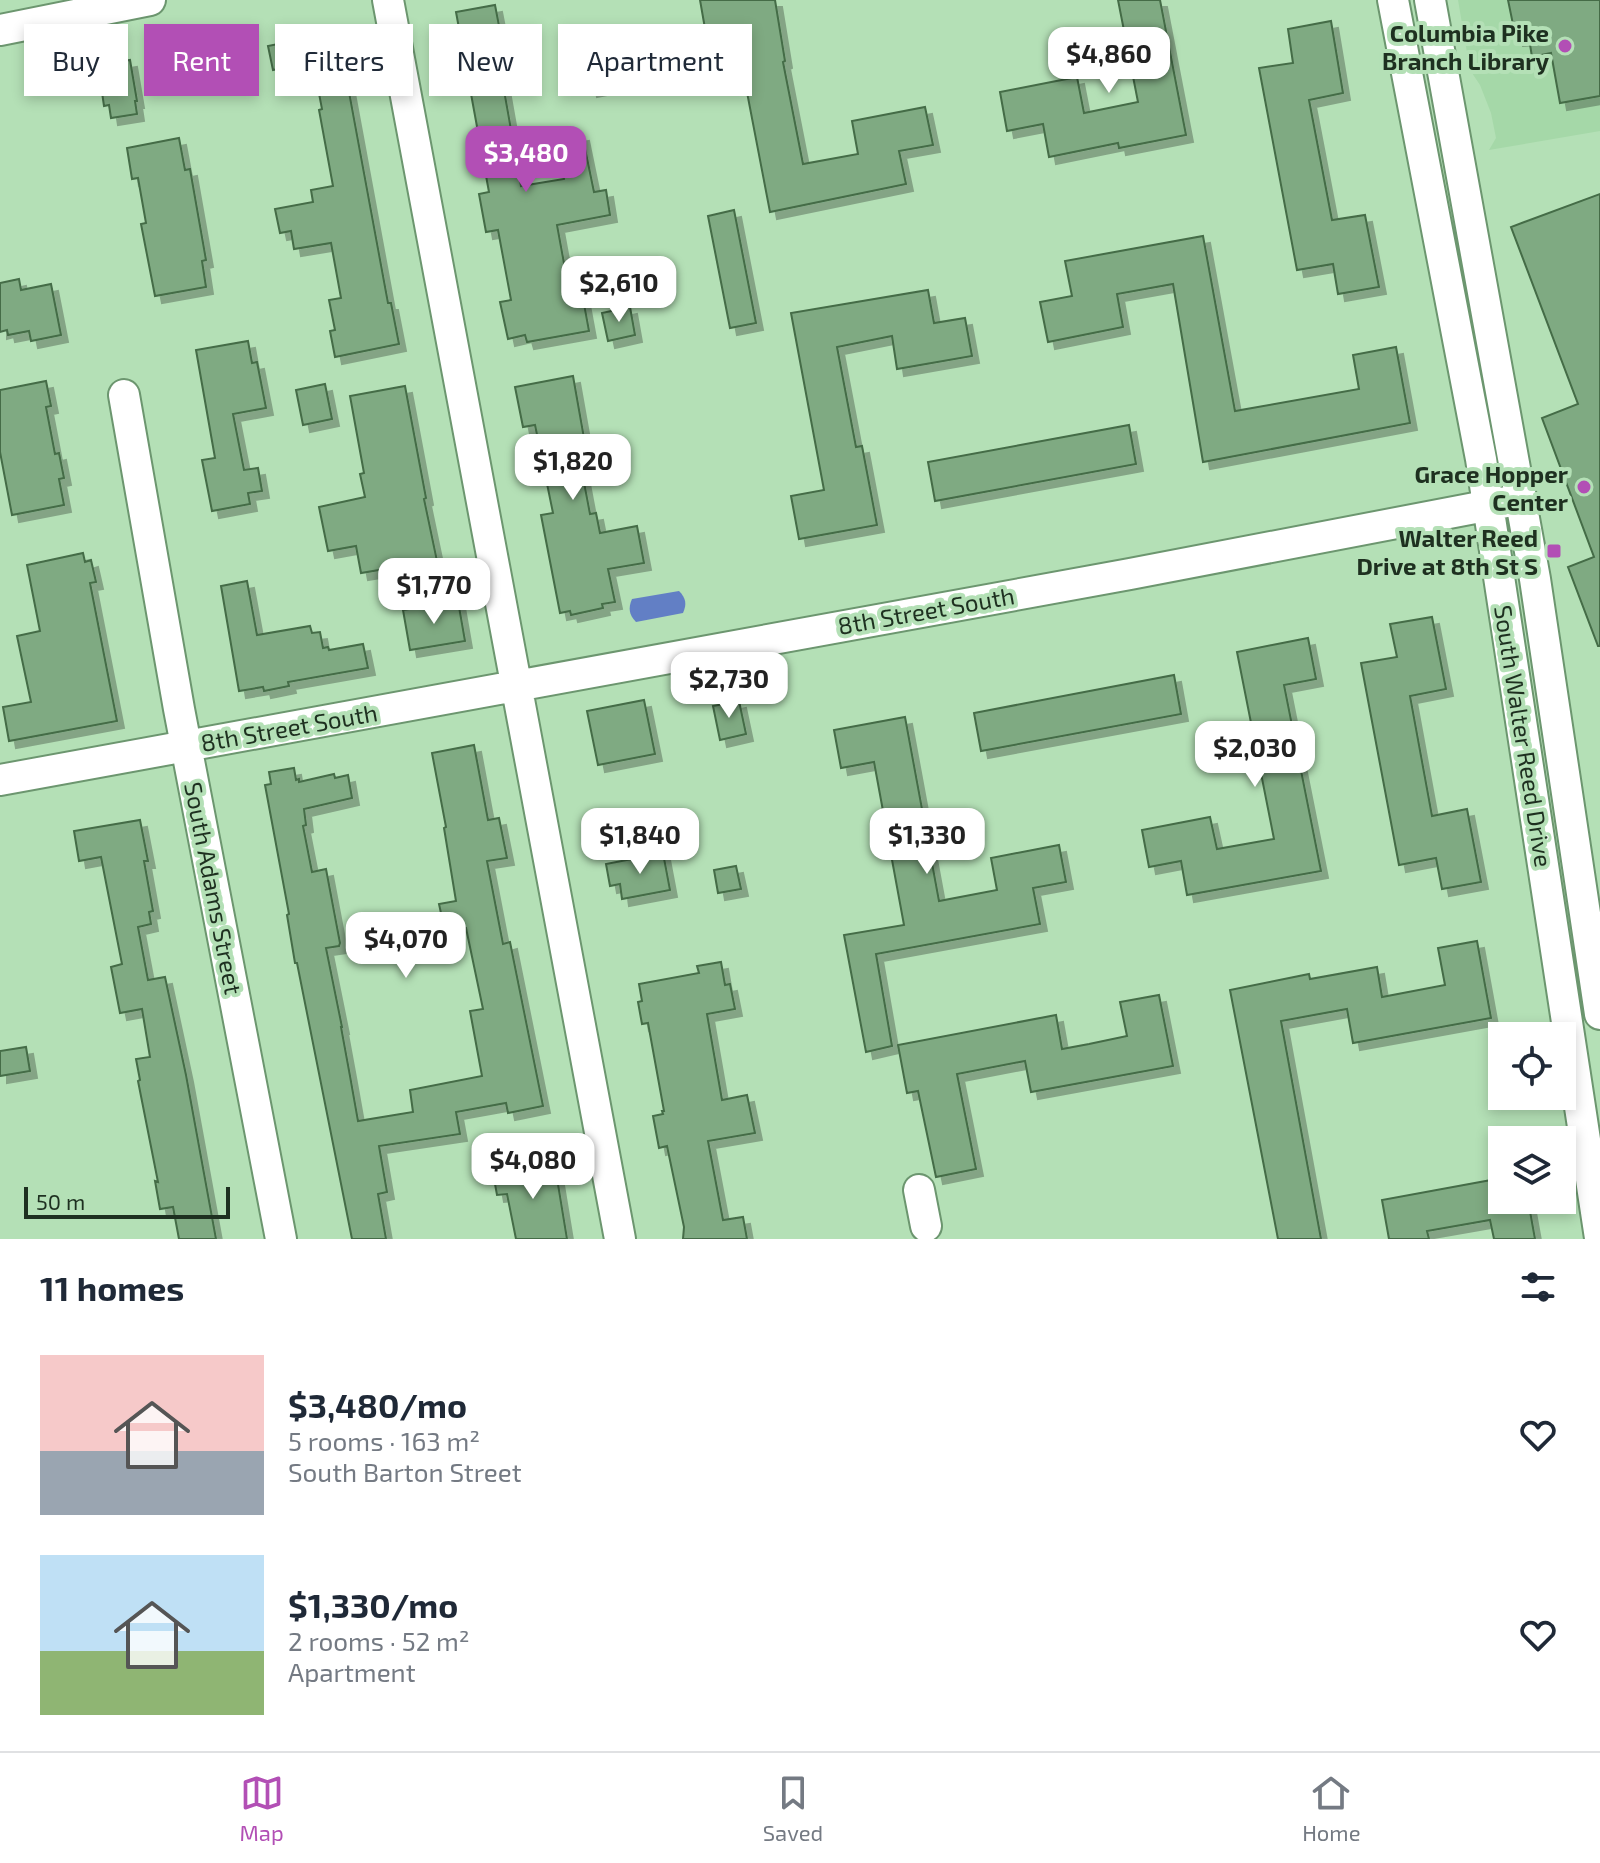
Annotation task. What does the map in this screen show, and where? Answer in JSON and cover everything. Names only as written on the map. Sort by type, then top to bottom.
[{"type":"street","points":[[0,30],[29,12],[150,0]]},
{"type":"street","points":[[388,0],[620,1239]]},
{"type":"street","name":"South Walter Reed Drive","points":[[1393,0],[1489,505],[1568,1022]]},
{"type":"street","name":"South Walter Reed Drive","points":[[1430,0],[1522,499],[1600,1016]]},
{"type":"street","name":"South Adams Street","points":[[124,395],[186,745],[281,1239]]},
{"type":"street","name":"8th Street South","points":[[0,780],[1522,499]]},
{"type":"street","points":[[1568,1022],[1600,1016]]},
{"type":"street","name":"South Walter Reed Drive","points":[[1576,1076],[1600,1238]]},
{"type":"street","points":[[919,1190],[926,1226]]},
{"type":"shaded area","points":[[1458,0],[1600,0],[1600,131],[1489,150],[1496,138],[1491,113],[1480,85],[1470,70]]},
{"type":"water","points":[[679,591],[685,601],[683,613],[636,622],[632,617],[632,599]]},
{"type":"building","points":[[700,0],[775,0],[783,62],[803,164],[858,154],[852,121],[925,107],[933,145],[899,151],[906,184],[770,212],[748,96],[752,96],[752,24],[704,24]]},
{"type":"building","points":[[1118,0],[1160,0],[1186,135],[1119,148],[1118,143],[1049,157],[1043,124],[1007,131],[1000,92],[1077,77],[1084,113],[1138,102]]},
{"type":"building","name":"Columbia Pike Branch Library","points":[[1508,0],[1600,0],[1600,96],[1560,103],[1551,53],[1532,57],[1529,38],[1516,39]]},
{"type":"building","points":[[495,5],[499,24],[458,24],[456,12]]},
{"type":"building","points":[[1331,21],[1343,93],[1309,100],[1332,220],[1365,215],[1379,287],[1338,294],[1333,264],[1297,270],[1259,68],[1293,63],[1288,29]]},
{"type":"building","points":[[275,45],[275,70],[273,70],[268,46]]},
{"type":"building","points":[[128,60],[137,114],[111,118],[109,105],[104,106],[103,96],[128,96]]},
{"type":"building","points":[[320,96],[350,96],[388,303],[391,303],[399,344],[335,357],[330,331],[335,330],[329,300],[341,298],[331,243],[294,249],[291,231],[280,233],[275,209],[313,202],[311,190],[333,186],[319,110],[322,109]]},
{"type":"building","points":[[471,96],[505,96],[521,186],[564,179],[557,138],[582,134],[594,192],[606,190],[610,215],[557,225],[570,296],[582,293],[589,331],[527,342],[525,335],[508,339],[500,302],[511,300],[498,230],[486,232],[479,194],[489,192]]},
{"type":"building","points":[[179,138],[185,170],[190,169],[206,260],[202,261],[206,287],[155,296],[141,224],[146,223],[138,178],[132,179],[127,148]]},
{"type":"building","name":"Grace Hopper Center","points":[[1600,194],[1598,646],[1568,567],[1594,557],[1542,418],[1578,404],[1511,227]]},
{"type":"building","points":[[734,210],[756,323],[730,328],[708,216]]},
{"type":"building","points":[[1203,236],[1235,411],[1359,389],[1353,355],[1396,347],[1410,423],[1203,462],[1173,284],[1117,294],[1123,327],[1048,342],[1040,302],[1072,296],[1065,261]]},
{"type":"building","points":[[19,279],[21,290],[51,284],[61,335],[31,341],[29,331],[8,335],[7,330],[0,332],[0,283]]},
{"type":"building","points":[[928,290],[934,323],[965,318],[972,356],[897,369],[892,336],[837,347],[856,447],[862,446],[877,525],[799,539],[791,496],[824,490],[791,313]]},
{"type":"building","points":[[630,307],[635,335],[608,341],[602,313]]},
{"type":"building","points":[[248,341],[252,363],[257,362],[266,408],[233,414],[244,470],[258,468],[262,491],[248,493],[250,504],[212,511],[202,460],[215,458],[196,350]]},
{"type":"building","points":[[573,376],[587,455],[579,456],[590,514],[596,513],[600,533],[637,526],[644,563],[608,569],[615,602],[571,615],[570,611],[560,613],[541,515],[553,513],[535,425],[523,427],[515,387]]},
{"type":"building","points":[[46,381],[51,406],[46,407],[55,454],[59,453],[64,478],[59,479],[64,505],[12,515],[0,452],[0,390]]},
{"type":"building","points":[[325,384],[332,419],[303,425],[296,390]]},
{"type":"building","points":[[405,386],[437,561],[361,573],[356,546],[328,551],[319,507],[365,497],[360,474],[364,473],[350,396]]},
{"type":"building","points":[[1129,425],[1136,464],[935,501],[928,462]]},
{"type":"building","points":[[83,553],[85,562],[91,560],[96,582],[90,583],[117,721],[9,741],[3,707],[31,702],[17,636],[40,631],[27,565]]},
{"type":"building","points":[[247,581],[257,635],[310,626],[312,633],[320,632],[323,648],[328,647],[329,650],[363,644],[368,668],[288,682],[289,686],[264,691],[263,687],[239,691],[221,586]]},
{"type":"building","points":[[458,601],[465,641],[410,650],[403,610]]},
{"type":"building","points":[[1432,617],[1446,689],[1410,696],[1432,816],[1467,809],[1481,882],[1442,889],[1436,858],[1399,865],[1361,663],[1397,657],[1390,624]]},
{"type":"building","points":[[1308,638],[1316,679],[1284,685],[1321,871],[1187,895],[1181,861],[1149,867],[1142,830],[1210,817],[1217,849],[1274,839],[1237,652]]},
{"type":"building","points":[[1174,675],[1181,714],[981,751],[974,713]]},
{"type":"building","points":[[644,700],[655,754],[598,765],[587,711]]},
{"type":"building","points":[[739,701],[746,734],[720,740],[713,706]]},
{"type":"building","points":[[905,717],[939,901],[997,890],[991,858],[1059,845],[1066,882],[1033,888],[1040,924],[876,954],[892,1046],[866,1052],[844,935],[904,925],[874,762],[841,768],[834,730]]},
{"type":"building","points":[[474,745],[488,820],[499,818],[507,858],[487,861],[503,944],[510,942],[543,1106],[508,1113],[506,1103],[456,1112],[460,1134],[379,1146],[387,1192],[378,1194],[386,1239],[352,1239],[295,963],[265,785],[271,784],[269,772],[294,768],[299,782],[334,774],[335,778],[348,775],[352,798],[304,809],[306,825],[303,826],[312,872],[326,869],[340,943],[339,946],[326,948],[358,1121],[413,1112],[410,1090],[482,1076],[470,1011],[483,1009],[466,928],[462,928],[461,924],[444,927],[439,904],[456,901],[432,753]]},
{"type":"building","points":[[140,820],[153,911],[149,912],[151,924],[138,927],[148,980],[165,977],[216,1239],[179,1239],[173,1207],[160,1209],[136,1059],[150,1057],[142,1009],[120,1013],[111,967],[122,964],[101,857],[79,861],[74,831]]},
{"type":"building","points":[[663,853],[670,890],[622,899],[620,884],[610,886],[606,864]]},
{"type":"building","points":[[736,866],[741,889],[718,893],[714,870]]},
{"type":"building","points":[[1477,941],[1491,1018],[1353,1043],[1347,1009],[1281,1021],[1321,1239],[1278,1239],[1230,990],[1309,974],[1310,979],[1377,967],[1382,997],[1445,985],[1438,948]]},
{"type":"building","points":[[721,962],[725,985],[730,984],[735,1009],[707,1014],[722,1100],[747,1095],[755,1133],[708,1141],[723,1220],[743,1217],[747,1239],[683,1239],[684,1227],[667,1146],[659,1148],[653,1116],[664,1111],[648,1023],[642,1024],[639,984],[699,973],[697,966]]},
{"type":"building","points":[[1159,995],[1173,1066],[1031,1092],[1025,1061],[957,1074],[976,1169],[936,1177],[918,1091],[907,1093],[898,1045],[1056,1015],[1062,1049],[1089,1044],[1127,1036],[1120,1002]]},
{"type":"building","points":[[26,1047],[30,1071],[0,1076],[0,1051]]},
{"type":"building","points":[[554,1160],[567,1239],[516,1239],[507,1194],[497,1195],[493,1173]]},
{"type":"building","points":[[1488,1181],[1488,1214],[1531,1214],[1535,1239],[1494,1239],[1490,1220],[1427,1231],[1429,1239],[1389,1239],[1382,1200]]},
{"type":"place","name":"Columbia Pike Branch Library","points":[[1565,46]]},
{"type":"place","name":"Grace Hopper Center","points":[[1584,487]]},
{"type":"place","name":"Walter Reed Drive at 8th St S","points":[[1554,551]]}]
